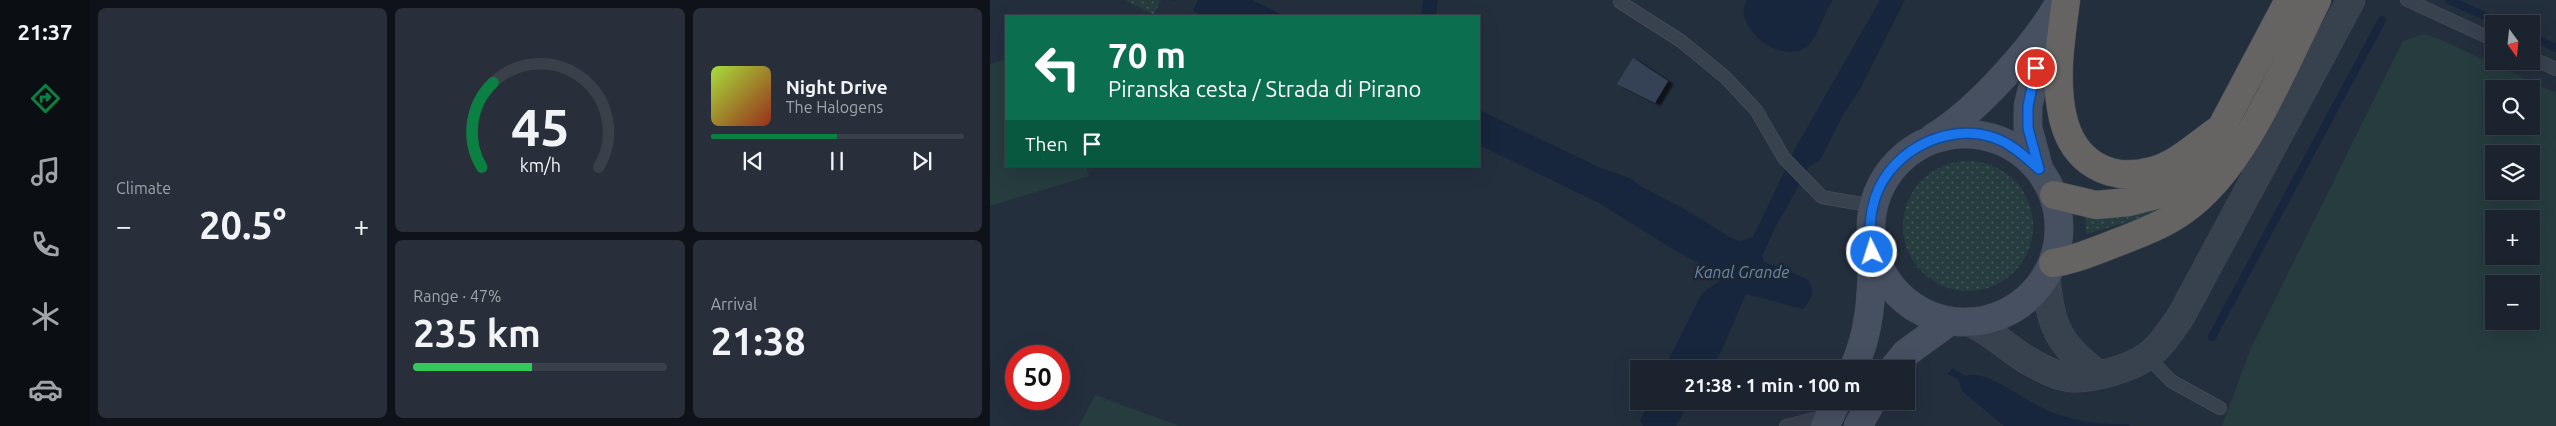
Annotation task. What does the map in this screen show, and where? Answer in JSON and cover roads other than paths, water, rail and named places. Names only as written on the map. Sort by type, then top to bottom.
[{"type":"highway","points":[[2066,0],[2060,62],[2060,94],[2062,116],[2068,136],[2080,154],[2100,169],[2125,175],[2153,171],[2183,156],[2224,126]]},
{"type":"highway","points":[[2054,194],[2096,205],[2129,202],[2168,192],[2200,168],[2290,0]]},
{"type":"highway","points":[[2049,270],[2135,236],[2182,212],[2200,197],[2224,172],[2253,128],[2317,0]]},
{"type":"main road","points":[[1872,252],[1885,279],[1899,295],[1916,308],[1933,317],[1960,322],[1988,319],[2005,313],[2026,300],[2049,270],[2059,229],[2054,194],[2039,169],[2028,128],[2030,92],[2047,26],[2061,0]]},
{"type":"main road","points":[[1856,360],[1868,322],[1872,295],[1871,222],[1873,206],[1887,174],[1906,154],[1946,130],[1972,108],[2047,26]]},
{"type":"main road","points":[[1928,141],[1947,135],[1970,134],[1991,137],[2012,146],[2039,169]]},
{"type":"main road","points":[[1900,360],[1906,353],[1960,322]]},
{"type":"main road","points":[[1858,426],[1867,410]]},
{"type":"street","points":[[1960,322],[1988,330],[2026,360],[2050,372],[2073,378],[2115,371],[2147,356],[2159,345],[2181,316],[2351,0]]},
{"type":"street","points":[[2049,270],[2048,306],[2058,332],[2068,349],[2098,374]]},
{"type":"lane","points":[[2407,0],[2485,36]]},
{"type":"lane","points":[[1620,2],[1681,41],[1725,77],[1756,110],[1784,158],[1822,197],[1873,206]]},
{"type":"lane","points":[[2540,62],[2556,69]]},
{"type":"lane","points":[[2147,356],[2171,381],[2220,408]]},
{"type":"lane","points":[[1786,426],[1831,414]]},
{"type":"water","points":[[1172,0],[1252,0],[1283,15],[1201,15]]},
{"type":"water","points":[[1423,0],[1438,0],[1436,15],[1421,15]]},
{"type":"water","points":[[1746,0],[1833,0],[1810,44],[1801,50],[1791,52],[1771,47],[1753,33],[1744,15]]},
{"type":"water","name":"Kanal Grande","points":[[1880,0],[1905,0],[1860,89],[1843,115],[1820,160],[1809,167],[1776,226],[1762,256],[1764,262],[1807,279],[1812,287],[1812,295],[1803,309],[1746,294],[1716,360],[1668,360],[1700,297],[1706,290],[1720,281],[1719,274],[1671,248],[1599,203],[1480,145],[1480,110],[1599,167],[1632,179],[1640,186],[1686,210],[1730,237],[1740,241],[1753,237],[1796,147]]},
{"type":"water","points":[[1952,368],[1966,376],[1975,375],[1997,382],[2046,410],[2065,417],[2110,424],[2128,424],[2130,426],[2004,426],[1962,391],[1959,380],[1948,374]]},
{"type":"water","points":[[1645,410],[1685,410],[1676,426],[1643,426],[1640,421]]},
{"type":"waterway","points":[[2449,0],[2485,16]]},
{"type":"waterway","points":[[2212,337],[2382,20]]},
{"type":"waterway","points":[[2540,41],[2556,48]]}]
